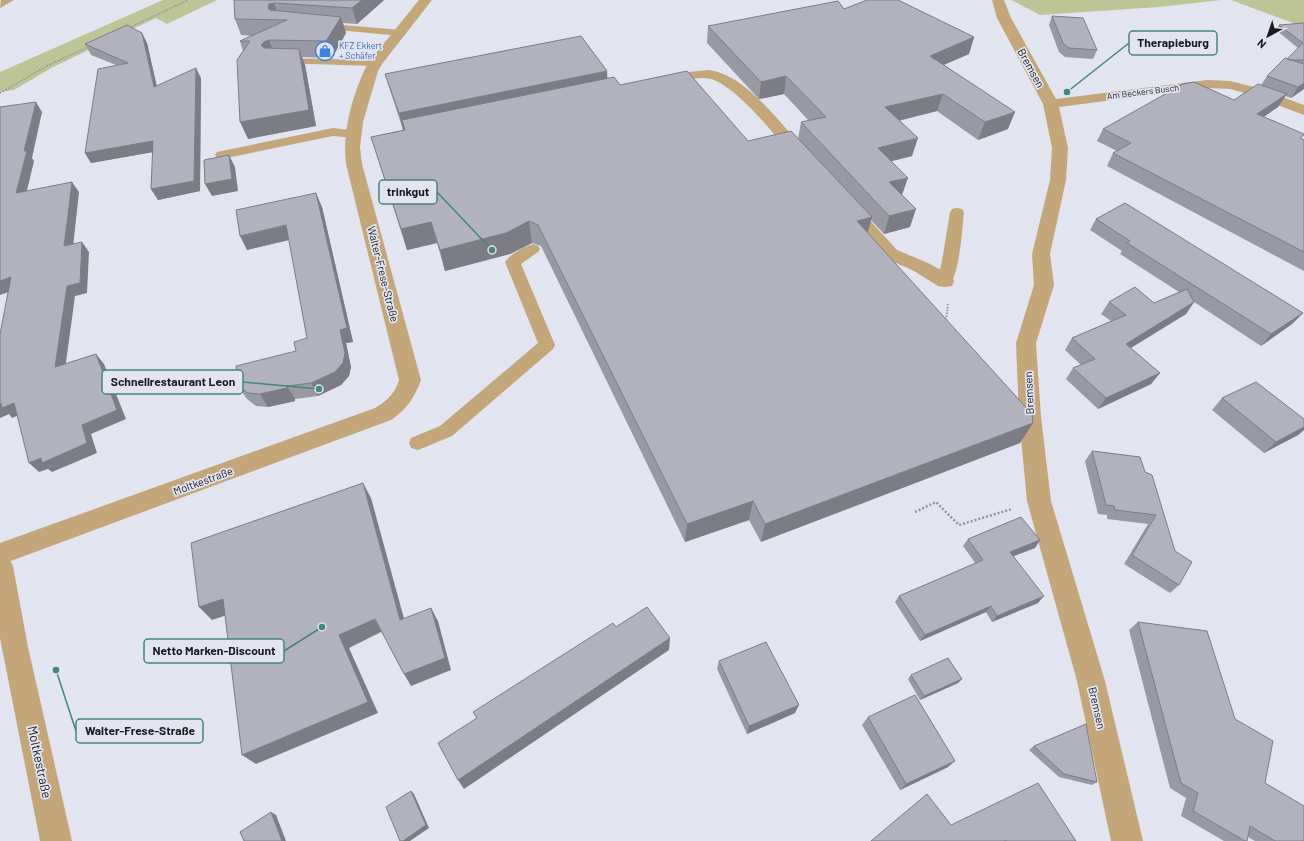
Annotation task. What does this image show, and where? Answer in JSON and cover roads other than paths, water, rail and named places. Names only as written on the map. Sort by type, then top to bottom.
[{"type":"street","name":"Walter-Frese-Straße","points":[[401,399],[408,389],[410,380],[354,164],[358,142],[355,122],[371,71],[375,63],[401,33],[426,0]]},
{"type":"street","name":"Bremsen","points":[[998,0],[1004,18],[1051,104],[1060,148],[1058,180],[1041,254],[1044,285],[1026,343],[1030,417],[1039,501],[1091,681],[1127,841]]},
{"type":"street","points":[[649,85],[702,75],[715,76],[730,83],[743,92],[812,168]]},
{"type":"street","name":"Am Beckers Busch","points":[[1051,104],[1207,84],[1230,85],[1304,110]]},
{"type":"street","points":[[838,196],[891,254],[921,266],[946,282]]},
{"type":"street","name":"Moltkestraße","points":[[0,554],[383,414],[393,408],[401,399]]},
{"type":"street","name":"Moltkestraße","points":[[0,566],[4,614],[56,841]]},
{"type":"lane","points":[[0,5],[9,0]]},
{"type":"lane","points":[[310,25],[401,33]]},
{"type":"lane","points":[[275,61],[375,63]]},
{"type":"lane","points":[[222,155],[332,132],[358,142]]},
{"type":"lane","points":[[946,282],[957,212]]},
{"type":"lane","points":[[418,443],[446,430],[491,394],[547,345],[513,262],[533,249]]},
{"type":"place","name":"KFZ Ekkert + Schäfer","points":[[325,51]]},
{"type":"place","name":"Therapieburg","points":[[1067,92]]},
{"type":"place","name":"trinkgut","points":[[492,250]]},
{"type":"place","name":"Schnellrestaurant Leon","points":[[319,389]]},
{"type":"place","name":"Netto Marken-Discount","points":[[322,627]]},
{"type":"place","name":"Walter-Frese-Straße","points":[[56,670]]}]
